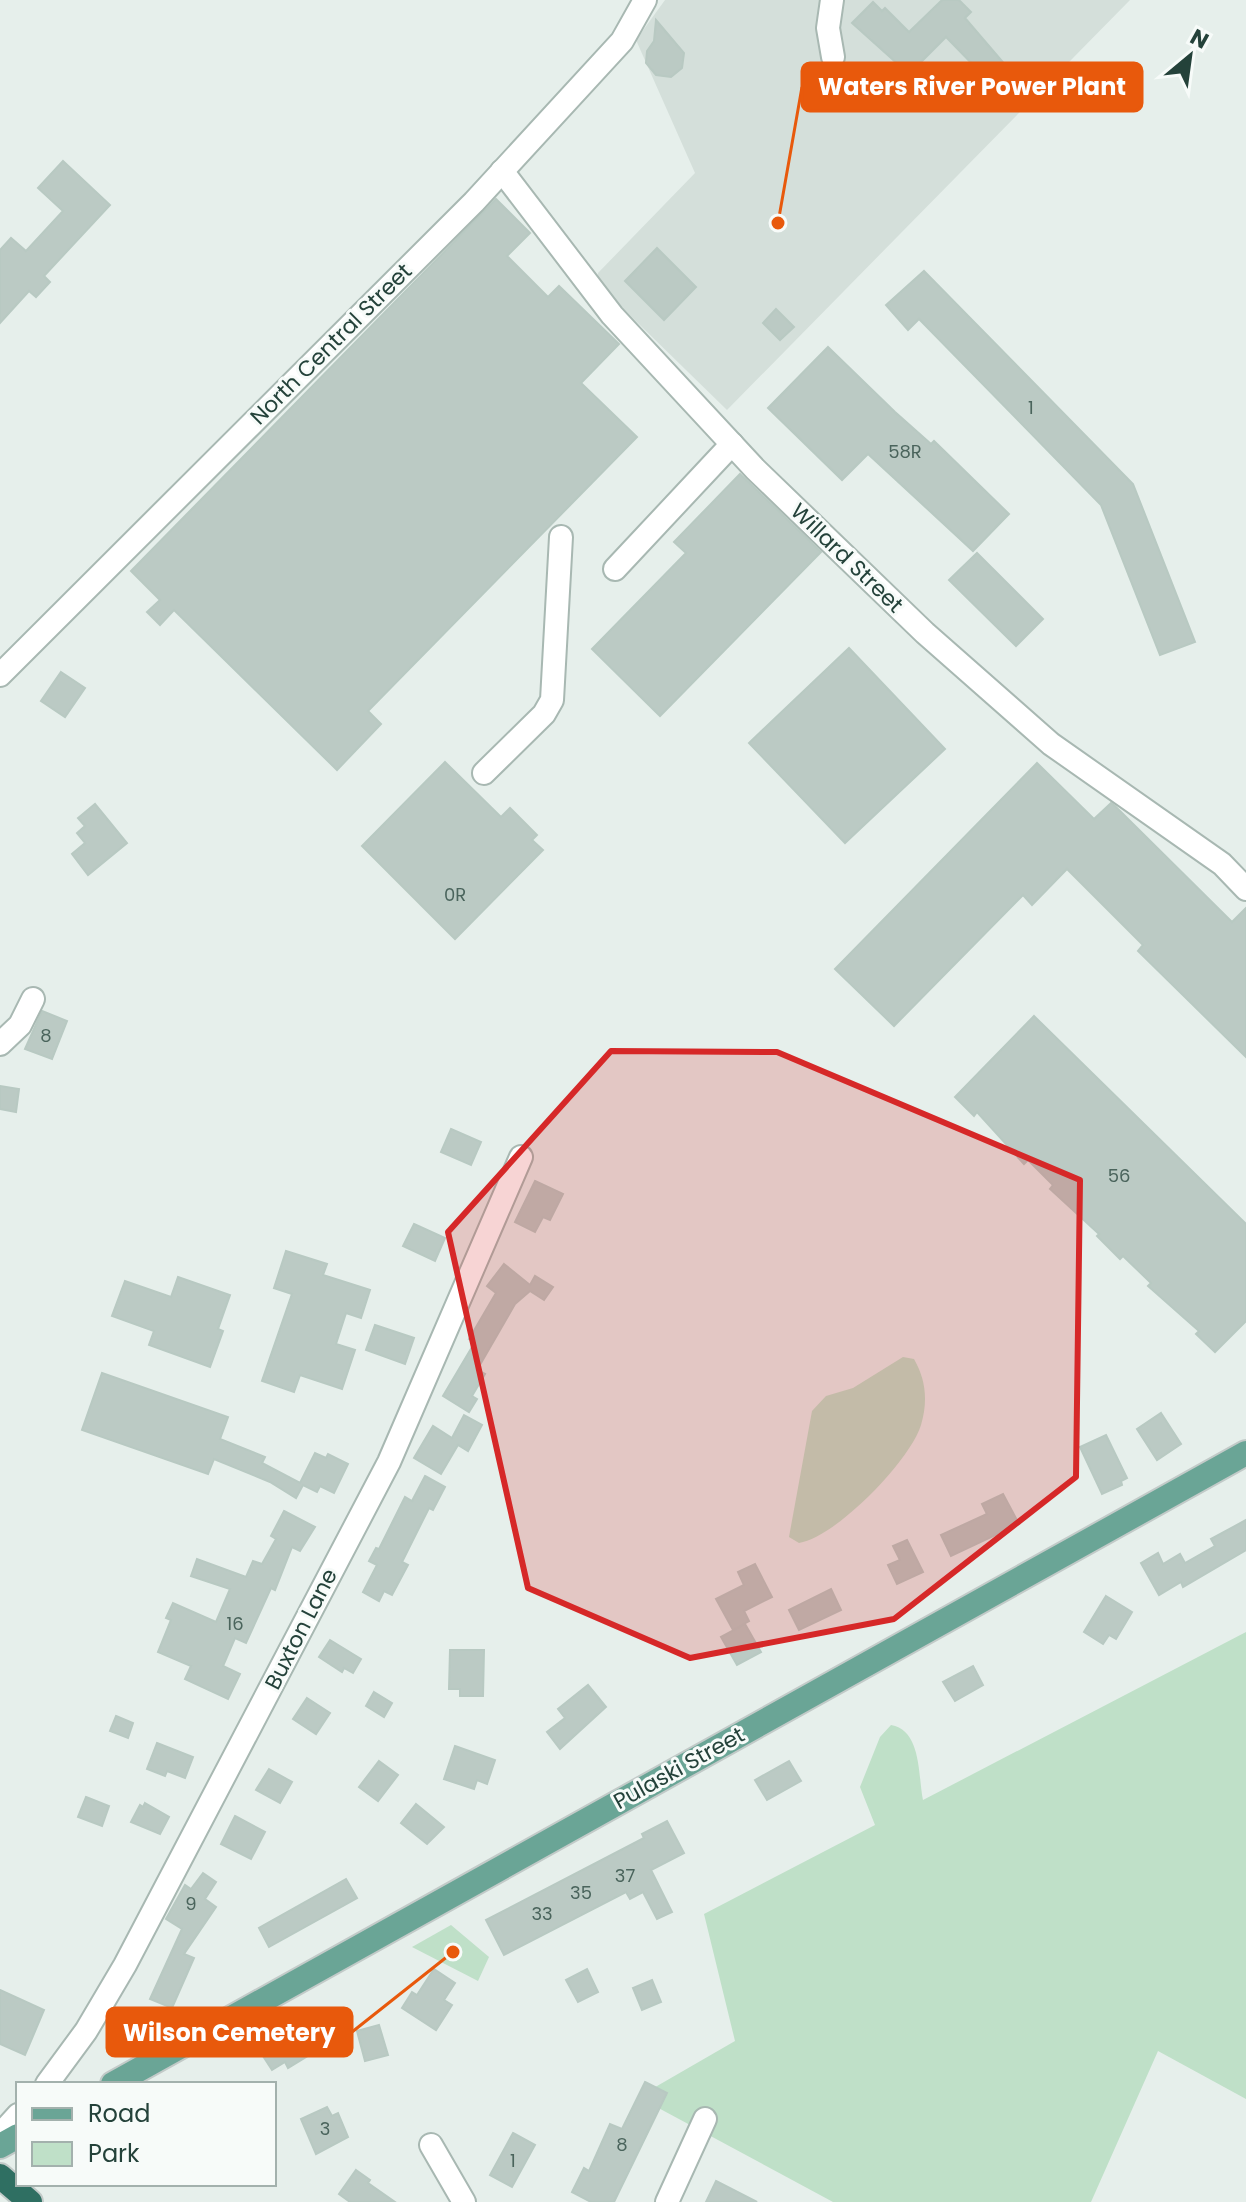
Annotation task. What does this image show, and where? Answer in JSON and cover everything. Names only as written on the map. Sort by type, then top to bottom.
[{"type":"highway","points":[[0,2176],[30,2202]]},
{"type":"main road","name":"Pulaski Street","points":[[117,2082],[1246,1453]]},
{"type":"street","name":"North Central Street","points":[[0,675],[502,171],[622,41],[645,0]]},
{"type":"street","points":[[832,0],[828,28],[833,57]]},
{"type":"street","name":"Willard Street","points":[[502,171],[612,315],[732,444],[994,697],[1051,744],[1222,864],[1246,889]]},
{"type":"street","points":[[615,569],[732,444]]},
{"type":"street","points":[[484,773],[544,714],[552,700],[561,537]]},
{"type":"street","points":[[0,1044],[20,1025],[33,999]]},
{"type":"street","name":"Buxton Lane","points":[[48,2082],[86,2031],[125,1965],[389,1462],[521,1157]]},
{"type":"street","points":[[0,2135],[16,2117]]},
{"type":"street","points":[[667,2202],[705,2119]]},
{"type":"street","points":[[431,2145],[464,2202]]},
{"type":"highlighted area","points":[[611,1051],[777,1052],[1080,1180],[1076,1477],[894,1619],[690,1658],[528,1588],[448,1232]]},
{"type":"shaded area","points":[[665,0],[1130,0],[727,410],[605,291],[597,279],[598,273],[695,173],[636,40]]},
{"type":"green space","points":[[903,1357],[914,1359],[925,1391],[921,1425],[914,1440],[887,1477],[851,1513],[814,1538],[799,1543],[789,1537],[812,1411],[826,1396],[853,1388]]},
{"type":"green space","points":[[1246,1632],[1246,2099],[1158,2051],[1091,2202],[833,2202],[638,2097],[735,2041],[704,1914],[875,1825],[860,1787],[880,1737],[891,1725],[901,1729],[913,1745],[923,1800]]},
{"type":"green space","points":[[451,1925],[489,1957],[478,1981],[412,1947]]},
{"type":"building","points":[[942,0],[959,0],[971,12],[965,18],[1007,67],[995,80],[988,74],[985,77],[946,37],[909,74],[852,23],[873,2],[882,11],[885,8],[909,32]]},
{"type":"building","points":[[656,20],[684,53],[682,68],[671,77],[656,75],[646,63],[647,51],[654,41]]},
{"type":"building","points":[[63,161],[110,205],[44,276],[50,282],[36,297],[29,291],[0,323],[0,250],[11,238],[26,251],[63,211],[38,188]]},
{"type":"building","points":[[496,199],[530,233],[507,256],[548,297],[559,286],[619,344],[581,383],[637,437],[368,711],[381,724],[337,770],[174,610],[160,625],[147,612],[160,600],[131,571]]},
{"type":"building","points":[[657,248],[696,287],[664,320],[625,281]]},
{"type":"building","points":[[924,271],[1133,484],[1195,642],[1160,655],[1101,505],[919,319],[908,330],[886,305]]},
{"type":"building","points":[[776,309],[794,327],[780,340],[763,323]]},
{"type":"building","points":[[828,347],[931,444],[934,441],[1009,514],[973,551],[868,454],[842,480],[768,408]]},
{"type":"building","points":[[740,474],[821,552],[660,716],[592,649],[686,553],[674,542]]},
{"type":"building","points":[[977,553],[1043,619],[1016,646],[949,580]]},
{"type":"building","points":[[849,648],[945,749],[845,843],[749,743]]},
{"type":"building","points":[[61,672],[85,688],[65,717],[41,701]]},
{"type":"building","points":[[445,762],[501,817],[510,808],[537,835],[532,840],[543,850],[455,939],[362,846]]},
{"type":"building","points":[[1037,763],[1094,819],[1111,803],[1115,806],[1232,922],[1246,908],[1246,1057],[1138,951],[1143,945],[1067,869],[1032,905],[1023,895],[894,1026],[835,969]]},
{"type":"building","points":[[95,804],[127,843],[88,875],[72,854],[85,843],[77,833],[85,826],[78,818]]},
{"type":"building","points":[[42,1011],[67,1021],[52,1059],[25,1049]]},
{"type":"building","points":[[1034,1016],[1246,1224],[1246,1321],[1215,1352],[1196,1334],[1199,1331],[1148,1286],[1151,1283],[1123,1256],[1120,1259],[1097,1236],[1099,1234],[1050,1189],[1053,1185],[1028,1160],[1024,1164],[977,1112],[974,1116],[955,1097]]},
{"type":"building","points":[[0,1086],[19,1089],[16,1112],[0,1109]]},
{"type":"building","points":[[451,1129],[481,1142],[471,1165],[441,1152]]},
{"type":"building","points":[[535,1181],[563,1194],[550,1220],[543,1217],[535,1232],[515,1222]]},
{"type":"building","points":[[414,1224],[445,1238],[435,1261],[403,1246]]},
{"type":"building","points":[[286,1251],[327,1264],[323,1275],[370,1290],[361,1318],[346,1313],[336,1344],[355,1350],[342,1389],[300,1375],[294,1392],[262,1381],[292,1294],[274,1288]]},
{"type":"building","points":[[504,1264],[530,1285],[535,1276],[553,1287],[544,1300],[530,1291],[515,1304],[477,1370],[485,1374],[472,1396],[477,1399],[469,1412],[443,1396],[475,1342],[469,1339],[496,1293],[487,1286]]},
{"type":"building","points":[[178,1277],[230,1295],[218,1329],[223,1331],[210,1367],[149,1345],[154,1331],[112,1316],[125,1281],[171,1297]]},
{"type":"building","points":[[375,1325],[414,1338],[405,1364],[366,1350]]},
{"type":"building","points":[[102,1373],[228,1417],[220,1439],[265,1457],[262,1463],[300,1483],[315,1453],[326,1458],[328,1454],[348,1464],[334,1493],[320,1486],[317,1492],[303,1485],[296,1498],[270,1482],[214,1459],[208,1474],[82,1430]]},
{"type":"building","points":[[1161,1413],[1181,1444],[1157,1460],[1137,1429]]},
{"type":"building","points":[[464,1415],[482,1425],[468,1451],[458,1445],[441,1474],[414,1458],[433,1426],[452,1438]]},
{"type":"building","points":[[1106,1435],[1127,1478],[1121,1481],[1122,1485],[1102,1494],[1080,1447]]},
{"type":"building","points":[[425,1476],[445,1487],[433,1510],[429,1508],[402,1562],[408,1565],[392,1595],[384,1591],[379,1601],[363,1592],[377,1565],[369,1561],[376,1548],[379,1549],[405,1497],[412,1501]]},
{"type":"building","points":[[1003,1494],[1019,1524],[951,1556],[941,1535],[987,1514],[982,1504]]},
{"type":"building","points":[[284,1511],[315,1527],[300,1551],[292,1547],[275,1590],[271,1588],[246,1643],[235,1638],[223,1666],[240,1674],[228,1699],[185,1679],[191,1666],[158,1652],[171,1620],[166,1618],[173,1603],[216,1622],[230,1589],[191,1576],[197,1559],[246,1577],[253,1561],[262,1564],[276,1539],[271,1536]]},
{"type":"building","points":[[1246,1520],[1246,1550],[1183,1587],[1181,1582],[1159,1595],[1141,1563],[1158,1553],[1163,1564],[1180,1554],[1185,1563],[1215,1546],[1211,1539]]},
{"type":"building","points":[[907,1540],[923,1572],[897,1584],[888,1565],[900,1560],[893,1546]]},
{"type":"building","points":[[755,1564],[772,1597],[744,1611],[749,1621],[733,1630],[716,1599],[744,1585],[738,1572]]},
{"type":"building","points":[[831,1589],[841,1610],[799,1630],[789,1610]]},
{"type":"building","points":[[1106,1596],[1132,1612],[1116,1639],[1109,1635],[1103,1644],[1084,1632]]},
{"type":"building","points":[[745,1624],[761,1652],[737,1665],[721,1637]]},
{"type":"building","points":[[330,1640],[361,1659],[353,1673],[344,1668],[342,1672],[319,1657]]},
{"type":"building","points":[[450,1650],[484,1650],[483,1696],[460,1696],[460,1689],[449,1689]]},
{"type":"building","points":[[973,1666],[983,1685],[955,1701],[943,1682]]},
{"type":"building","points":[[588,1685],[606,1707],[560,1749],[547,1732],[565,1718],[558,1709]]},
{"type":"building","points":[[374,1692],[392,1703],[384,1717],[366,1706]]},
{"type":"building","points":[[307,1698],[330,1713],[316,1734],[293,1719]]},
{"type":"building","points":[[116,1716],[133,1723],[128,1738],[110,1731]]},
{"type":"building","points":[[157,1743],[193,1757],[185,1778],[167,1771],[165,1776],[147,1769]]},
{"type":"building","points":[[455,1746],[495,1760],[487,1784],[477,1780],[474,1789],[444,1779]]},
{"type":"building","points":[[379,1761],[398,1775],[378,1801],[359,1787]]},
{"type":"building","points":[[789,1761],[801,1781],[767,1800],[755,1780]]},
{"type":"building","points":[[269,1769],[292,1782],[280,1803],[256,1790]]},
{"type":"building","points":[[86,1797],[109,1806],[102,1826],[78,1817]]},
{"type":"building","points":[[145,1803],[169,1817],[160,1834],[131,1822],[140,1805],[143,1807]]},
{"type":"building","points":[[416,1804],[444,1827],[427,1844],[401,1823]]},
{"type":"building","points":[[235,1816],[265,1832],[251,1859],[221,1844]]},
{"type":"building","points":[[667,1821],[684,1853],[651,1870],[672,1912],[657,1919],[643,1892],[630,1899],[626,1892],[504,1955],[486,1920],[644,1838],[642,1834]]},
{"type":"building","points":[[203,1873],[216,1882],[205,1899],[216,1907],[184,1954],[194,1958],[172,2008],[150,1999],[182,1929],[166,1919],[185,1885],[191,1889]]},
{"type":"building","points":[[346,1879],[357,1898],[269,1947],[259,1928]]},
{"type":"building","points":[[434,1969],[455,1983],[444,2000],[452,2005],[436,2030],[402,2008],[412,1992],[417,1995]]},
{"type":"building","points":[[587,1969],[598,1992],[578,2002],[566,1980]]},
{"type":"building","points":[[652,1980],[661,2002],[642,2010],[633,1988]]},
{"type":"building","points":[[0,1990],[44,2010],[25,2055],[0,2044]]},
{"type":"building","points":[[379,2025],[388,2055],[365,2061],[357,2031]]},
{"type":"building","points":[[304,2031],[316,2051],[288,2068],[285,2062],[272,2070],[263,2056]]},
{"type":"building","points":[[645,2082],[667,2093],[614,2202],[591,2202],[572,2192],[584,2168],[589,2171],[610,2124],[622,2129]]},
{"type":"building","points":[[327,2107],[332,2116],[338,2113],[348,2137],[316,2154],[301,2119]]},
{"type":"building","points":[[513,2133],[535,2145],[512,2187],[490,2175]]},
{"type":"building","points":[[356,2170],[370,2180],[368,2183],[395,2202],[350,2202],[339,2194]]},
{"type":"building","points":[[716,2181],[757,2202],[706,2202]]},
{"type":"place","name":"Waters River Power Plant","points":[[778,223]]},
{"type":"place","name":"Wilson Cemetery","points":[[453,1952]]}]
